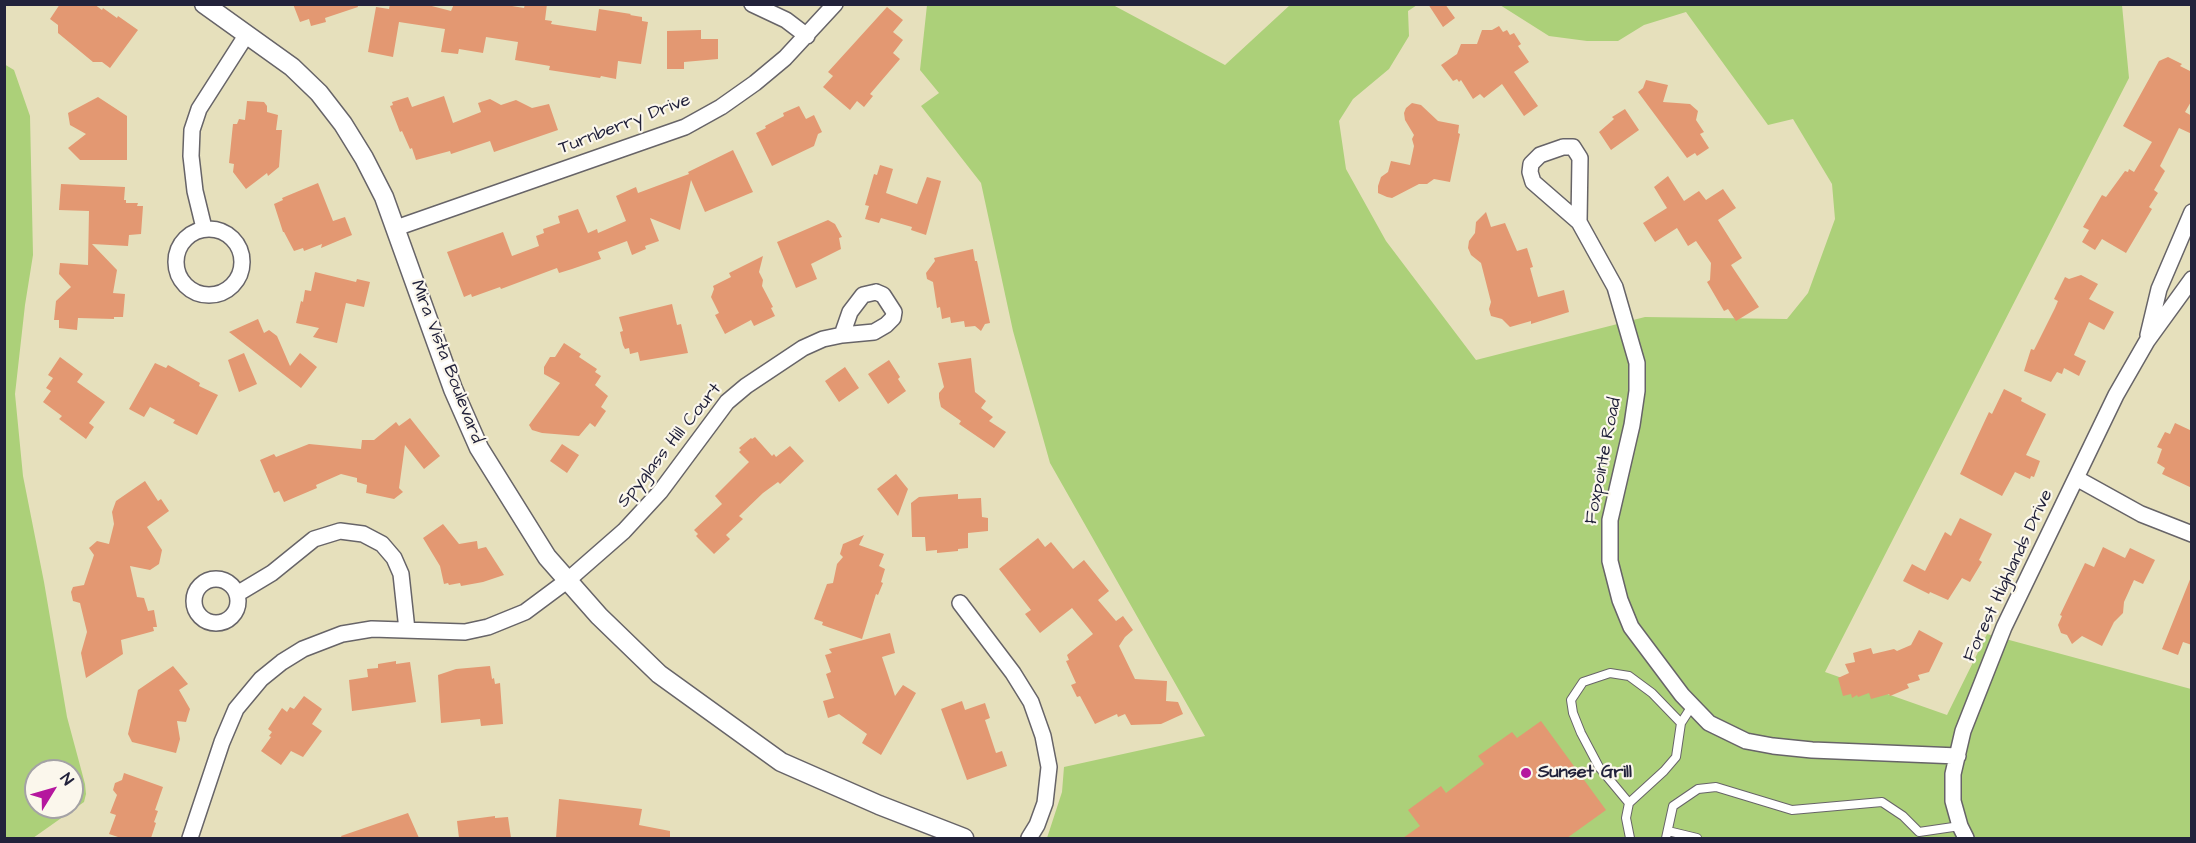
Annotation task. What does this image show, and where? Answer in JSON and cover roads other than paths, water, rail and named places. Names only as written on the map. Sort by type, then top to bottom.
[{"type":"street","name":"Mira Vista Boulevard","points":[[204,4],[292,67],[319,93],[343,124],[384,197],[453,388],[479,448],[548,556],[600,616],[659,674],[781,762],[879,805],[964,838]]},
{"type":"street","points":[[752,4],[786,20],[807,36]]},
{"type":"street","name":"Turnberry Drive","points":[[396,228],[684,127],[721,107],[755,83],[785,58],[835,4]]},
{"type":"street","points":[[204,228],[195,191],[191,156],[192,130],[199,109],[247,34]]},
{"type":"street","name":"Foxpointe Road","points":[[1579,222],[1580,158],[1573,147],[1563,147],[1540,155],[1531,164],[1530,172],[1533,182],[1579,222],[1616,287],[1637,363],[1637,391],[1632,425],[1610,520],[1610,561],[1620,600],[1631,627],[1682,695],[1709,723],[1746,741],[1773,747],[1812,750],[1958,756]]},
{"type":"street","name":"Forest Highlands Drive","points":[[2147,341],[2159,289],[2192,212]]},
{"type":"street","points":[[204,228],[221,231],[236,241],[243,257],[241,275],[236,282],[230,289],[214,296],[196,294],[182,284],[175,267],[177,250],[188,235],[204,228]]},
{"type":"street","name":"Forest Highlands Drive","points":[[1963,832],[1953,801],[1953,774],[1963,731],[2004,627],[2116,395],[2147,341],[2192,279]]},
{"type":"street","name":"Spyglass Hill Court","points":[[190,838],[222,742],[236,709],[261,679],[282,662],[303,650],[342,634],[372,629],[465,632],[488,627],[525,612],[568,580],[624,531],[660,492],[727,402],[746,386],[803,348],[823,339],[842,335]]},
{"type":"street","points":[[2076,478],[2141,514],[2192,534]]},
{"type":"street","points":[[237,594],[272,573],[314,539],[340,531],[363,534],[382,544],[394,558],[401,573],[406,630]]},
{"type":"street","points":[[960,603],[1013,673],[1031,702],[1043,736],[1049,766],[1045,803],[1037,825],[1029,838]]},
{"type":"lane","points":[[1629,803],[1599,766],[1581,733],[1573,713],[1571,700],[1583,682],[1610,674],[1629,676],[1652,693],[1681,723]]},
{"type":"lane","points":[[1630,838],[1626,818],[1629,803],[1676,757],[1681,723],[1692,706]]},
{"type":"lane","points":[[1697,838],[1667,835],[1673,806],[1698,789],[1716,787],[1792,810],[1882,802],[1903,816],[1916,835],[1963,832]]},
{"type":"place","name":"Sunset Grill","points":[[1526,773]]}]
